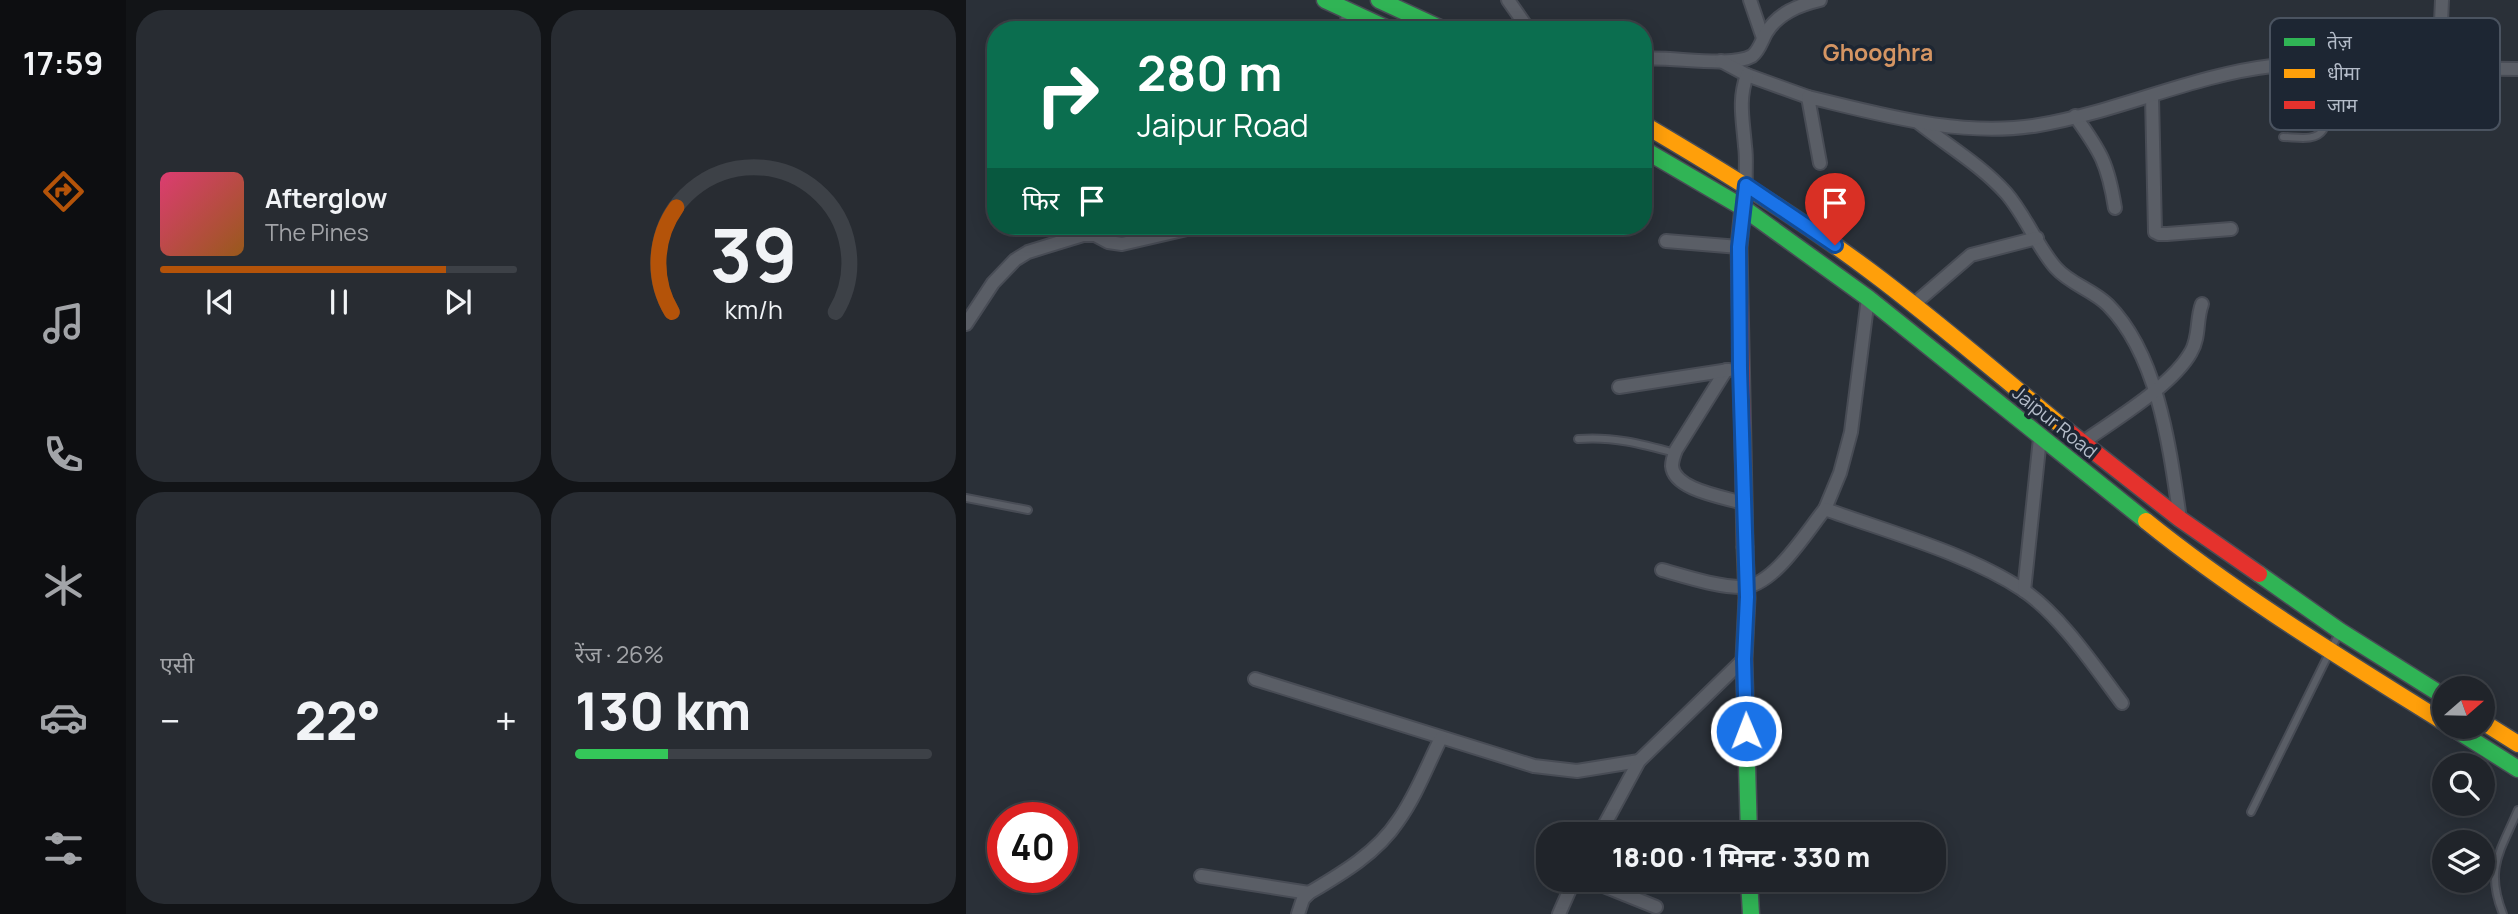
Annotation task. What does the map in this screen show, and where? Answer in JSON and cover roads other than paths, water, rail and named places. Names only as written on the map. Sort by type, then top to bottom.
[{"type":"main road","points":[[1325,0],[1370,21]]},
{"type":"main road","points":[[1379,0],[1424,21]]},
{"type":"main road","name":"Jaipur Road","points":[[1652,129],[1746,185],[1816,232],[1913,305],[2180,519],[2340,631],[2432,689]]},
{"type":"main road","name":"Jaipur Road","points":[[1652,154],[1742,207],[1868,298],[2184,552],[2330,651],[2432,715]]},
{"type":"main road","points":[[1746,185],[1739,247],[1733,369],[1747,597],[1744,659],[1749,822]]},
{"type":"main road","points":[[2045,442],[2065,429]]},
{"type":"main road","points":[[2496,730],[2518,744]]},
{"type":"main road","points":[[2471,739],[2518,769]]},
{"type":"main road","points":[[1750,892],[1751,914]]},
{"type":"street","points":[[1508,0],[1523,21]]},
{"type":"street","points":[[1749,0],[1763,38]]},
{"type":"street","points":[[1652,59],[1721,61],[1752,55],[1779,18],[1791,10],[1820,0]]},
{"type":"street","points":[[2441,18],[2442,0]]},
{"type":"street","points":[[1347,11],[1348,21]]},
{"type":"street","points":[[1721,61],[1746,75],[1808,97],[1918,123],[2011,128],[2041,125],[2152,97],[2244,69],[2270,66]]},
{"type":"street","points":[[2500,69],[2518,69]]},
{"type":"street","points":[[1746,75],[1740,106],[1746,150],[1746,185]]},
{"type":"street","points":[[1808,97],[1820,163]]},
{"type":"street","points":[[2152,97],[2155,232],[2167,234],[2231,229]]},
{"type":"street","points":[[2075,116],[2104,160],[2116,208]]},
{"type":"street","points":[[1918,123],[2005,192],[2054,267],[2098,297],[2117,316],[2140,353],[2154,391],[2171,457],[2180,519]]},
{"type":"street","points":[[966,324],[993,284],[1014,260],[1028,252],[1083,235]]},
{"type":"street","points":[[1095,235],[1108,242],[1122,244],[1161,235]]},
{"type":"street","points":[[1913,305],[1971,255],[2037,238]]},
{"type":"street","points":[[1666,241],[1739,247]]},
{"type":"street","points":[[1662,570],[1699,580],[1745,587],[1763,579],[1776,569],[1825,509],[1840,473],[1851,432],[1868,298]]},
{"type":"street","points":[[2082,443],[2154,391],[2184,362],[2195,343],[2198,313],[2202,304]]},
{"type":"street","points":[[1619,387],[1733,369]]},
{"type":"street","points":[[1733,369],[1675,453],[1672,464],[1674,474],[1685,485],[1743,503]]},
{"type":"street","points":[[2024,591],[2045,442]]},
{"type":"street","points":[[1825,509],[1981,568],[2024,591],[2069,635],[2122,703]]},
{"type":"street","points":[[1605,822],[1640,761],[1744,659]]},
{"type":"street","points":[[1255,679],[1534,766],[1577,771],[1640,761]]},
{"type":"street","points":[[1298,914],[1303,899],[1309,893],[1359,861],[1397,824],[1441,738]]},
{"type":"street","points":[[1202,876],[1309,893]]},
{"type":"street","points":[[1559,914],[1569,892]]},
{"type":"street","points":[[1619,892],[1656,907]]},
{"type":"lane","points":[[2283,138],[2313,137],[2321,134],[2323,130]]},
{"type":"lane","points":[[1578,439],[1601,437],[1627,440],[1675,453]]},
{"type":"lane","points":[[966,498],[1028,510]]},
{"type":"lane","points":[[2251,812],[2340,631]]},
{"type":"lane","points":[[2503,914],[2495,894],[2494,872],[2518,810]]},
{"type":"district","name":"Ghooghra","points":[[1878,52]]}]
